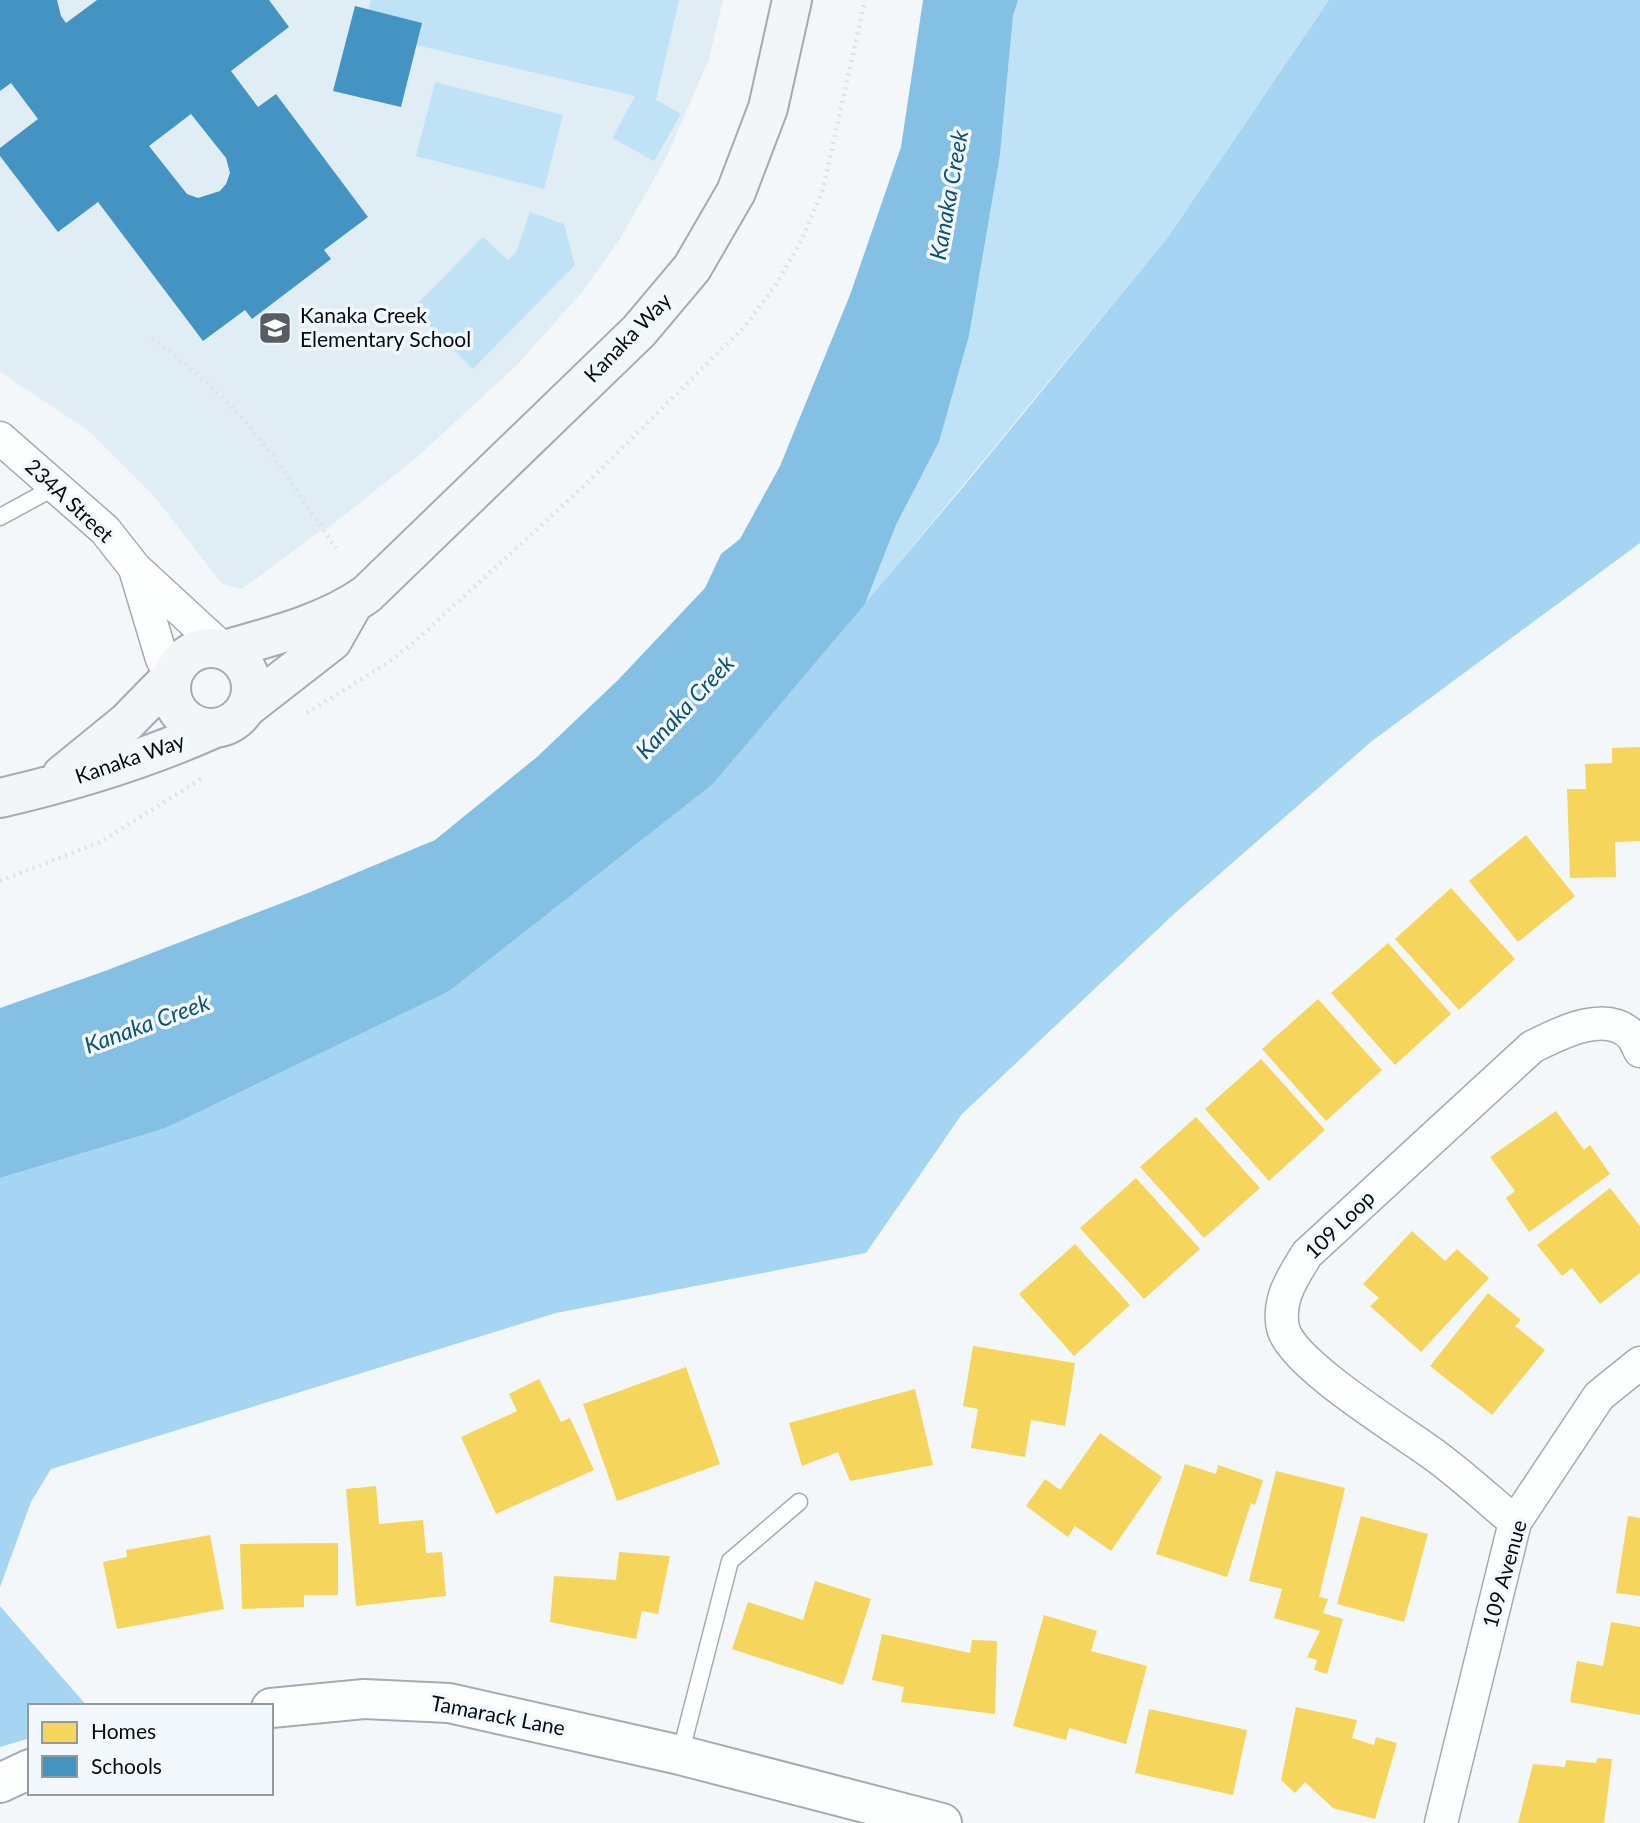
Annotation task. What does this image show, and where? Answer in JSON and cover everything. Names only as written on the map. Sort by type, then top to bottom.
[{"type":"main road","name":"Kanaka Way","points":[[224,650],[282,633],[353,604],[367,594],[639,331],[692,268],[736,192],[768,108],[792,0]]},
{"type":"main road","name":"Kanaka Way","points":[[0,799],[158,754],[230,718],[332,641],[353,604]]},
{"type":"main road","points":[[206,648],[224,650],[243,663],[250,676],[251,691],[230,718],[196,726],[184,718],[174,706],[172,676],[177,666],[190,654],[206,648]]},
{"type":"main road","name":"Kanaka Way","points":[[45,788],[127,722],[172,676]]},
{"type":"street","name":"234A Street","points":[[0,438],[105,530],[135,568],[224,650]]},
{"type":"street","name":"234A Street","points":[[135,568],[162,659],[172,676]]},
{"type":"street","name":"109 Loop","points":[[1516,1522],[1439,1458],[1329,1381],[1299,1354],[1283,1329],[1284,1293],[1307,1254],[1532,1047],[1563,1032],[1587,1025],[1613,1024],[1632,1035],[1640,1051]]},
{"type":"street","name":"109 Avenue","points":[[1441,1823],[1516,1522],[1599,1396],[1640,1363]]},
{"type":"street","name":"Tamarack Lane","points":[[273,1707],[364,1699],[449,1703],[680,1755],[942,1823]]},
{"type":"street","points":[[0,1783],[28,1770]]},
{"type":"lane","points":[[0,517],[57,486]]},
{"type":"lane","points":[[680,1755],[730,1561],[799,1503]]},
{"type":"path","points":[[152,338],[186,363],[232,407],[336,548]]},
{"type":"shaded area","name":"Kanaka Creek Elementary School","points":[[0,0],[723,0],[709,59],[667,156],[620,239],[583,291],[516,366],[414,460],[332,525],[242,589],[222,584],[153,495],[89,431],[0,372]]},
{"type":"shaded area","points":[[371,0],[679,0],[656,100],[681,114],[654,161],[612,138],[635,96],[364,33]]},
{"type":"shaded area","points":[[1018,0],[1329,0],[1168,237],[865,604],[896,525],[939,442],[969,336],[1000,155],[1013,16]]},
{"type":"shaded area","points":[[1329,0],[1640,0],[1640,543],[1372,741],[1175,913],[962,1114],[866,1253],[556,1313],[51,1469],[31,1502],[0,1587],[0,1178],[163,1129],[714,783],[968,481],[1168,237]]},
{"type":"shaded area","points":[[435,82],[563,115],[544,189],[416,156]]},
{"type":"shaded area","points":[[530,212],[564,224],[575,265],[473,369],[412,309],[483,237],[508,260],[516,252]]},
{"type":"shaded area","points":[[0,1606],[85,1704],[28,1704],[28,1739],[0,1747]]},
{"type":"water","name":"Kanaka Creek","points":[[923,0],[1018,0],[1013,16],[1000,155],[969,336],[939,442],[896,525],[865,604],[714,783],[449,991],[163,1129],[0,1178],[0,1008],[308,893],[435,840],[537,757],[618,680],[705,588],[721,554],[740,539],[780,466],[850,295],[901,147]]},
{"type":"building: Homes","points":[[1640,747],[1640,841],[1615,842],[1616,877],[1570,878],[1567,789],[1586,789],[1585,764],[1612,763],[1612,748]]},
{"type":"building: Homes","points":[[1526,835],[1575,896],[1518,942],[1469,881]]},
{"type":"building: Homes","points":[[1451,888],[1515,959],[1459,1010],[1395,939]]},
{"type":"building: Homes","points":[[1388,943],[1451,1014],[1395,1065],[1331,993]]},
{"type":"building: Homes","points":[[1318,999],[1382,1070],[1326,1121],[1262,1049]]},
{"type":"building: Homes","points":[[1261,1059],[1325,1130],[1269,1181],[1205,1109]]},
{"type":"building: Homes","points":[[1556,1111],[1584,1150],[1590,1145],[1610,1174],[1529,1232],[1506,1198],[1515,1191],[1490,1157]]},
{"type":"building: Homes","points":[[1196,1117],[1260,1188],[1204,1238],[1140,1167]]},
{"type":"building: Homes","points":[[1136,1178],[1200,1249],[1144,1299],[1080,1228]]},
{"type":"building: Homes","points":[[1610,1188],[1640,1226],[1640,1273],[1600,1304],[1572,1268],[1562,1276],[1537,1245]]},
{"type":"building: Homes","points":[[1412,1231],[1445,1261],[1457,1249],[1489,1278],[1421,1352],[1370,1306],[1379,1298],[1363,1284]]},
{"type":"building: Homes","points":[[1075,1244],[1130,1305],[1074,1356],[1019,1294]]},
{"type":"building: Homes","points":[[1488,1293],[1521,1320],[1515,1326],[1545,1350],[1492,1415],[1430,1366]]},
{"type":"building: Homes","points":[[973,1346],[1075,1363],[1065,1426],[1031,1420],[1025,1457],[971,1448],[978,1409],[963,1406]]},
{"type":"building: Homes","points":[[686,1367],[720,1464],[617,1501],[583,1404]]},
{"type":"building: Homes","points":[[539,1379],[561,1422],[570,1418],[594,1470],[496,1514],[461,1437],[517,1411],[509,1394]]},
{"type":"building: Homes","points":[[915,1389],[933,1465],[850,1481],[838,1452],[802,1466],[789,1423]]},
{"type":"building: Homes","points":[[1100,1433],[1162,1477],[1111,1551],[1075,1526],[1068,1537],[1026,1506],[1045,1479],[1060,1490]]},
{"type":"building: Homes","points":[[1185,1464],[1216,1474],[1218,1465],[1263,1480],[1255,1505],[1251,1503],[1227,1577],[1156,1554]]},
{"type":"building: Homes","points":[[1276,1471],[1345,1488],[1319,1597],[1328,1599],[1323,1613],[1343,1619],[1327,1674],[1314,1670],[1317,1660],[1307,1657],[1320,1631],[1274,1618],[1282,1589],[1249,1581]]},
{"type":"building: Homes","points":[[376,1486],[379,1524],[423,1520],[426,1553],[442,1552],[446,1596],[356,1606],[346,1489]]},
{"type":"building: Homes","points":[[1361,1516],[1428,1534],[1404,1622],[1337,1604]]},
{"type":"building: Homes","points":[[1628,1516],[1640,1518],[1640,1596],[1616,1593]]},
{"type":"building: Homes","points":[[210,1535],[224,1609],[117,1629],[103,1562],[127,1557],[126,1550]]},
{"type":"building: Homes","points":[[338,1543],[338,1595],[304,1595],[304,1607],[242,1609],[240,1544]]},
{"type":"building: Homes","points":[[619,1552],[670,1556],[658,1614],[642,1611],[636,1639],[550,1622],[554,1576],[616,1580]]},
{"type":"building: Homes","points":[[815,1581],[871,1599],[843,1685],[732,1649],[748,1602],[803,1620]]},
{"type":"building: Homes","points":[[1044,1615],[1097,1631],[1091,1651],[1147,1666],[1126,1744],[1069,1728],[1066,1740],[1013,1726]]},
{"type":"building: Homes","points":[[1611,1622],[1640,1627],[1640,1715],[1570,1702],[1577,1661],[1603,1666]]},
{"type":"building: Homes","points":[[882,1634],[970,1653],[972,1640],[997,1641],[995,1714],[901,1702],[904,1687],[872,1680]]},
{"type":"building: Homes","points":[[1296,1707],[1357,1720],[1352,1738],[1374,1745],[1376,1737],[1397,1743],[1375,1819],[1333,1808],[1305,1782],[1295,1793],[1281,1780]]},
{"type":"building: Homes","points":[[1149,1709],[1247,1730],[1233,1795],[1135,1773]]},
{"type":"building: Homes","points":[[1597,1758],[1612,1759],[1604,1823],[1518,1823],[1533,1764],[1565,1767],[1566,1760],[1596,1763]]},
{"type":"building: Schools","points":[[0,0],[57,0],[61,16],[66,23],[97,0],[269,0],[289,27],[231,71],[258,107],[276,94],[368,217],[324,250],[331,259],[252,319],[245,310],[203,341],[98,202],[58,232],[0,156],[0,148],[38,119],[11,83],[0,91]],"holes":[[[191,114],[226,158],[230,173],[226,184],[220,191],[198,198],[187,194],[149,146]]]},
{"type":"building: Schools","points":[[355,6],[422,23],[401,107],[333,91]]},
{"type":"place","name":"Kanaka Creek Elementary School","points":[[275,328]]}]
